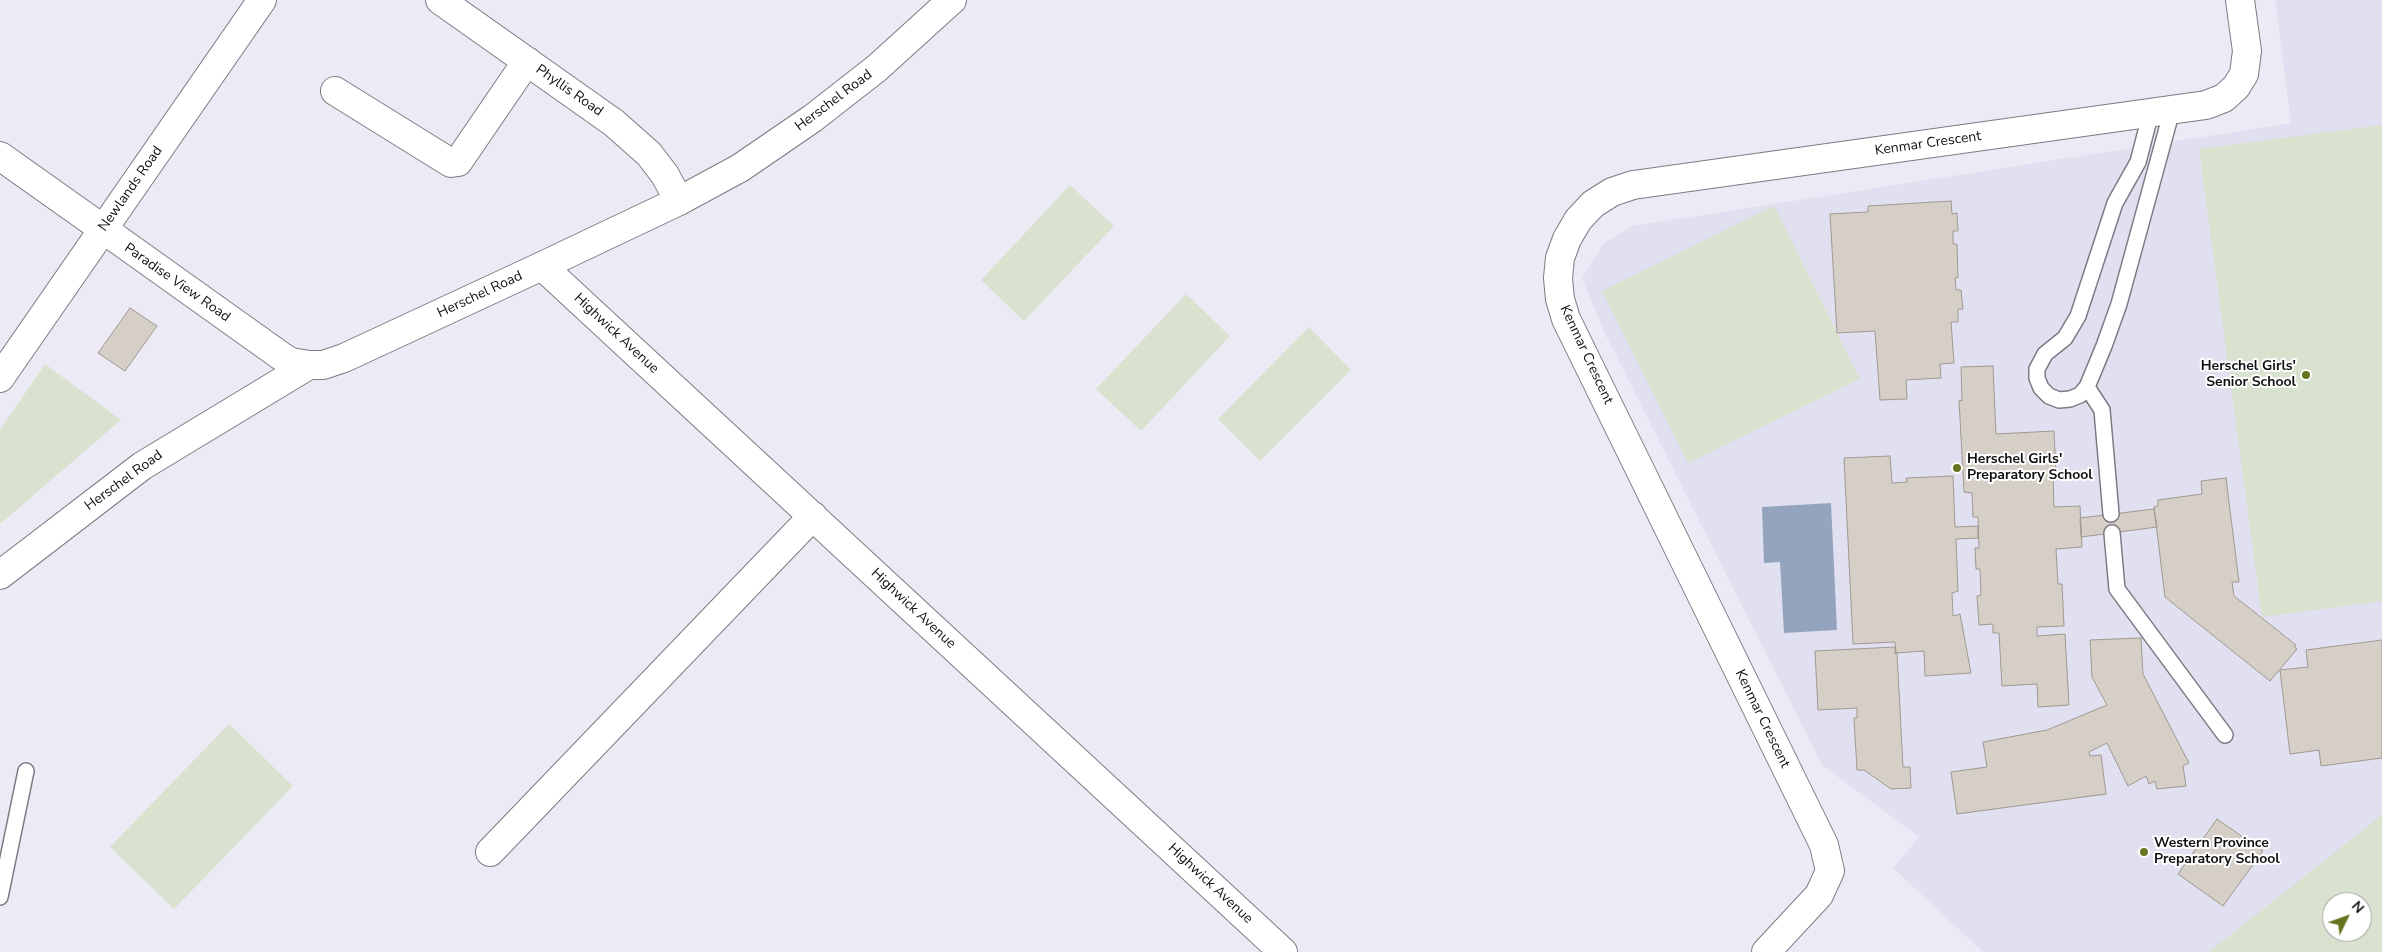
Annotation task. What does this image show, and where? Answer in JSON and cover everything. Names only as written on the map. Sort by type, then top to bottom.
[{"type":"street","name":"Newlands Road","points":[[0,378],[262,0]]},
{"type":"street","name":"Phyllis Road","points":[[440,0],[614,123],[649,154],[665,175],[679,200]]},
{"type":"street","name":"Herschel Road","points":[[0,574],[142,466],[309,365],[323,364],[344,358],[542,266],[679,200],[740,168],[812,118],[877,68],[952,0]]},
{"type":"street","name":"Kenmar Crescent","points":[[1766,952],[1819,895],[1830,871],[1824,845],[1566,318],[1560,299],[1558,278],[1560,258],[1567,239],[1578,220],[1594,204],[1612,192],[1633,185],[2206,105],[2224,98],[2236,87],[2244,74],[2247,51],[2240,0]]},
{"type":"street","points":[[335,92],[451,163],[458,162],[527,61]]},
{"type":"street","name":"Paradise View Road","points":[[0,156],[127,249],[281,356],[291,362],[309,365]]},
{"type":"street","name":"Highwick Avenue","points":[[542,266],[1283,952]]},
{"type":"street","points":[[490,852],[812,516]]},
{"type":"lane","points":[[2161,111],[2119,304],[2087,386],[2080,395],[2070,400],[2060,400],[2049,396],[2041,388],[2037,378],[2037,369],[2045,354],[2065,338],[2078,316],[2115,203],[2138,162],[2161,111]]},
{"type":"lane","points":[[2087,386],[2102,410],[2111,514]]},
{"type":"lane","points":[[2112,533],[2117,589],[2226,735]]},
{"type":"lane","points":[[0,897],[26,771]]},
{"type":"shaded area","name":"Herschel Girls' Preparatory School","points":[[2275,0],[2382,0],[2382,952],[1983,952],[1893,868],[1919,837],[1822,765],[1605,334],[1582,278],[1604,243],[1633,226],[2291,123]]},
{"type":"green space","name":"Herschel Girls' Senior School","points":[[2382,125],[2382,601],[2262,617],[2199,149]]},
{"type":"green space","points":[[1070,185],[1114,226],[1024,321],[981,280]]},
{"type":"green space","points":[[1774,206],[1860,379],[1688,463],[1602,291]]},
{"type":"green space","points":[[1186,294],[1230,336],[1141,431],[1096,389]]},
{"type":"green space","points":[[1309,327],[1351,370],[1260,461],[1218,419]]},
{"type":"green space","points":[[45,364],[121,420],[0,524],[0,430]]},
{"type":"green space","points":[[229,724],[293,786],[174,909],[110,847]]},
{"type":"green space","points":[[2382,815],[2382,952],[2209,952]]},
{"type":"water","points":[[1831,503],[1837,630],[1784,633],[1780,562],[1764,563],[1762,507]]},
{"type":"building","points":[[1951,201],[1952,214],[1957,213],[1958,231],[1953,231],[1953,244],[1957,244],[1958,278],[1955,278],[1956,290],[1961,290],[1963,309],[1958,309],[1958,322],[1951,322],[1954,363],[1940,364],[1941,378],[1906,380],[1907,399],[1880,400],[1875,331],[1837,333],[1830,214],[1868,212],[1868,206]]},
{"type":"building","points":[[130,308],[157,326],[125,371],[98,353]]},
{"type":"building","points":[[1993,366],[1996,434],[2054,431],[2056,473],[2053,473],[2054,507],[2080,506],[2082,547],[2056,549],[2058,584],[2062,584],[2064,626],[2037,627],[2037,636],[2065,634],[2069,705],[2038,707],[2037,684],[2002,686],[1999,633],[1993,633],[1993,624],[1979,625],[1977,596],[1981,595],[1980,569],[1976,569],[1975,548],[1979,548],[1978,517],[1973,517],[1972,493],[1964,492],[1959,400],[1962,401],[1961,367]]},
{"type":"building","points":[[1890,456],[1892,483],[1907,482],[1906,478],[1953,476],[1955,527],[1978,526],[1978,538],[1956,539],[1958,591],[1952,593],[1953,616],[1960,614],[1971,673],[1925,676],[1924,651],[1896,653],[1895,642],[1853,644],[1844,458]]},
{"type":"building","points":[[2226,478],[2239,582],[2232,582],[2234,596],[2296,645],[2294,647],[2297,649],[2270,681],[2165,597],[2154,507],[2158,506],[2158,500],[2202,494],[2201,481]]},
{"type":"building","points":[[2154,509],[2157,527],[2081,537],[2080,518]]},
{"type":"building","points":[[2141,638],[2143,674],[2189,763],[2183,766],[2186,786],[2157,789],[2155,781],[2149,784],[2146,776],[2128,786],[2107,743],[2089,752],[2090,756],[2101,755],[2106,794],[1957,814],[1951,772],[1987,767],[1983,742],[2047,730],[2107,705],[2092,677],[2090,640]]},
{"type":"building","points":[[2382,640],[2382,758],[2321,766],[2319,750],[2290,754],[2280,670],[2308,667],[2306,650]]},
{"type":"building","points":[[1895,647],[1895,654],[1897,653],[1903,767],[1910,767],[1911,788],[1891,789],[1864,770],[1857,770],[1854,718],[1857,718],[1857,708],[1818,710],[1815,651]]},
{"type":"building","points":[[2217,819],[2263,851],[2223,906],[2178,874]]},
{"type":"place","name":"Herschel Girls' Senior School","points":[[2306,375]]},
{"type":"place","name":"Herschel Girls' Preparatory School","points":[[1957,468]]},
{"type":"place","name":"Western Province Preparatory School","points":[[2144,852]]}]
